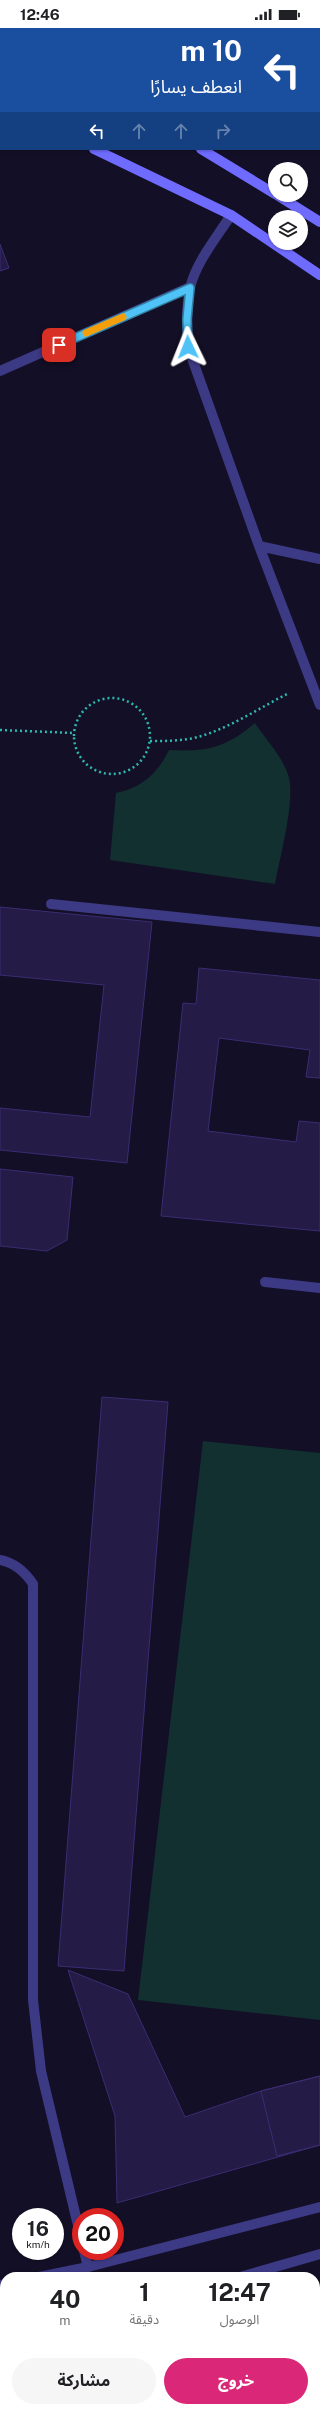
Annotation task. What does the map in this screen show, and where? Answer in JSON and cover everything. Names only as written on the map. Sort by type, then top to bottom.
[{"type":"main road","points":[[96,150],[231,215],[320,275]]},
{"type":"main road","points":[[203,150],[268,189]]},
{"type":"main road","points":[[289,202],[320,222]]},
{"type":"street","points":[[231,215],[202,260],[190,288],[187,319],[188,347],[259,546],[320,705]]},
{"type":"street","points":[[0,370],[190,288]]},
{"type":"street","points":[[259,546],[320,559]]},
{"type":"street","points":[[51,904],[320,932]]},
{"type":"street","points":[[265,1282],[320,1288]]},
{"type":"street","points":[[0,1560],[7,1561],[25,1573],[33,1584],[33,2000],[41,2071],[74,2208]]},
{"type":"street","points":[[64,2272],[320,2207]]},
{"type":"street","points":[[257,2272],[320,2254]]},
{"type":"street","points":[[86,2260],[88,2267]]},
{"type":"path","points":[[150,741],[172,741],[194,738],[215,730],[311,682]]},
{"type":"path","points":[[113,698],[126,700],[136,706],[145,716],[150,728],[150,741],[147,753],[139,763],[129,771],[116,775],[104,774],[92,770],[82,762],[76,751],[74,733],[80,714],[89,705],[100,699],[113,698]]},
{"type":"path","points":[[0,730],[74,733]]},
{"type":"green space","points":[[255,723],[283,763],[289,778],[289,815],[275,884],[110,860],[116,793],[134,787],[148,778],[154,773],[169,750],[194,750],[215,747],[235,738]]},
{"type":"green space","points":[[203,1441],[320,1453],[320,2020],[138,2000]]},
{"type":"building","points":[[0,244],[9,268],[0,271]]},
{"type":"building","points":[[0,907],[152,922],[127,1163],[0,1150],[0,1108],[90,1117],[104,985],[0,975]]},
{"type":"building","points":[[199,968],[320,980],[320,1078],[306,1077],[310,1050],[219,1038],[208,1131],[296,1142],[299,1121],[320,1123],[320,1231],[161,1216],[183,1003],[196,1004]]},
{"type":"building","points":[[0,1169],[73,1177],[67,1240],[47,1251],[0,1246]]},
{"type":"building","points":[[102,1397],[168,1402],[124,1971],[58,1966]]},
{"type":"building","points":[[68,1970],[128,1994],[185,2117],[261,2091],[320,2076],[320,2145],[117,2203],[115,2116]]},
{"type":"building","points":[[320,2076],[320,2145],[277,2156],[261,2091]]},
{"type":"slow traffic","points":[[86,333],[123,317]]},
{"type":"route","points":[[59,345],[190,288],[187,319],[188,347]]}]
